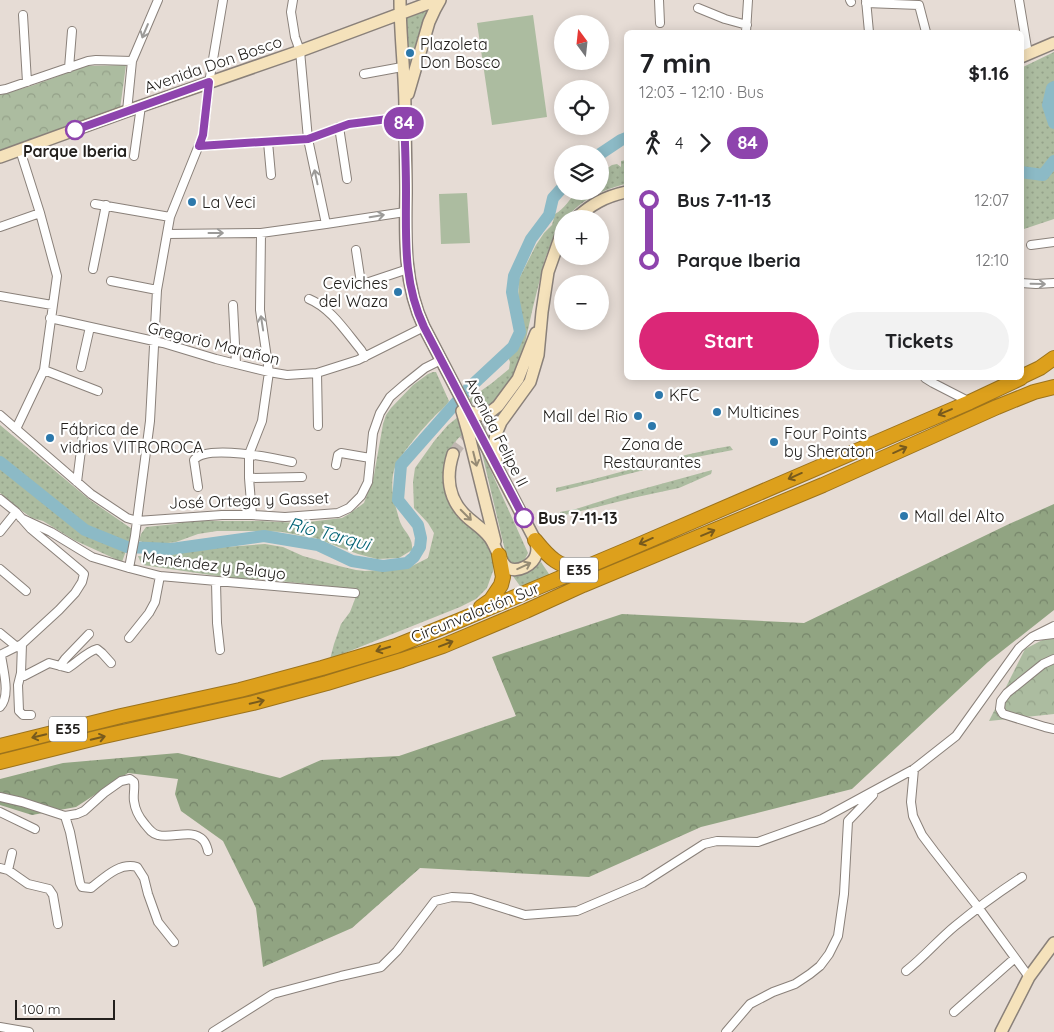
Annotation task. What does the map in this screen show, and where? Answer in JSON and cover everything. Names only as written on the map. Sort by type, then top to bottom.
[{"type":"highway","name":"Circunvalación Sur","points":[[1024,376],[1040,368],[1054,358]]},
{"type":"highway","name":"Circunvalación Sur","points":[[0,746],[120,716],[240,690],[396,646],[608,558],[970,402],[1015,380]]},
{"type":"highway","name":"Circunvalación Sur","points":[[0,762],[100,737],[254,703],[402,660],[526,612],[583,585],[823,485],[997,406],[1034,392],[1054,387]]},
{"type":"highway","points":[[535,540],[555,561],[568,566],[578,566],[608,558]]},
{"type":"highway","points":[[458,621],[491,600],[501,585],[503,577],[499,554]]},
{"type":"main road","name":"Avenida Felipe II","points":[[400,0],[405,114],[405,212],[408,269],[412,293],[424,327],[465,410],[535,540]]},
{"type":"main road","name":"Avenida Don Bosco","points":[[0,157],[209,82],[300,52],[438,0]]},
{"type":"main road","name":"Avenida Felipe II","points":[[405,114],[415,66],[438,0]]},
{"type":"main road","points":[[1025,56],[1054,42]]},
{"type":"main road","points":[[586,210],[611,195],[624,192]]},
{"type":"main road","points":[[497,468],[494,446],[496,434],[501,422],[530,382],[538,356],[548,272],[554,255]]},
{"type":"main road","points":[[507,405],[520,387],[527,372],[542,312]]},
{"type":"main road","points":[[465,410],[482,415],[489,413],[498,406],[518,379],[542,312]]},
{"type":"main road","name":"Avenida Felipe II","points":[[465,410],[468,432],[499,554]]},
{"type":"main road","points":[[453,454],[449,474],[451,492],[455,502],[492,540],[504,565],[510,569],[524,568],[536,557],[538,548],[535,540]]},
{"type":"main road","points":[[1001,1032],[1030,977],[1054,944]]},
{"type":"street","points":[[127,111],[132,61],[158,0]]},
{"type":"street","points":[[130,566],[150,420],[157,290],[170,216],[203,135],[209,82],[223,0]]},
{"type":"street","points":[[293,0],[291,12],[295,37],[300,52],[308,139],[326,224]]},
{"type":"street","points":[[659,0],[660,23]]},
{"type":"street","points":[[698,8],[746,29],[748,0]]},
{"type":"street","points":[[1019,0],[1022,30]]},
{"type":"street","points":[[869,30],[866,2],[922,2],[926,30]]},
{"type":"street","points":[[23,15],[27,82]]},
{"type":"street","points":[[69,68],[72,32]]},
{"type":"street","points":[[0,90],[88,61],[132,61]]},
{"type":"street","points":[[364,74],[402,67]]},
{"type":"street","points":[[134,156],[141,106]]},
{"type":"street","points":[[199,146],[308,139],[349,124],[405,114]]},
{"type":"street","points":[[339,127],[347,179]]},
{"type":"street","points":[[268,142],[271,175]]},
{"type":"street","points":[[16,429],[44,370],[56,271],[20,150]]},
{"type":"street","points":[[95,204],[170,216]]},
{"type":"street","points":[[93,269],[106,206]]},
{"type":"street","points":[[167,234],[261,233],[405,212]]},
{"type":"street","points":[[0,227],[40,213]]},
{"type":"street","points":[[252,515],[249,454],[262,420],[269,372],[260,310],[261,233]]},
{"type":"street","points":[[1031,245],[1054,242]]},
{"type":"street","points":[[356,250],[361,283],[363,284],[408,269]]},
{"type":"street","points":[[111,281],[157,290]]},
{"type":"street","points":[[1024,283],[1054,283]]},
{"type":"street","points":[[0,296],[52,305]]},
{"type":"street","points":[[309,299],[327,311],[365,357]]},
{"type":"street","points":[[233,305],[236,364]]},
{"type":"street","name":"Gregorio Marañon","points":[[50,318],[287,375],[317,373],[358,360],[424,327]]},
{"type":"street","points":[[80,366],[90,327]]},
{"type":"street","name":"José Ortega y Gasset","points":[[137,521],[222,515],[285,517],[338,513],[349,508],[361,496],[368,482],[374,433],[380,413],[390,397],[425,368],[443,363]]},
{"type":"street","points":[[44,370],[98,391]]},
{"type":"street","points":[[317,373],[318,426]]},
{"type":"street","points":[[928,380],[970,402]]},
{"type":"street","points":[[0,415],[92,494],[127,518],[137,521]]},
{"type":"street","points":[[77,482],[83,434]]},
{"type":"street","points":[[198,487],[194,460],[196,457],[209,453],[249,454],[292,462]]},
{"type":"street","points":[[336,465],[338,455],[341,453],[370,458]]},
{"type":"street","points":[[249,478],[302,478]]},
{"type":"street","points":[[0,499],[19,515],[31,529],[84,574],[82,582],[75,593],[59,610],[20,645],[1,655],[6,694],[4,704],[0,708]]},
{"type":"street","points":[[0,532],[19,515]]},
{"type":"street","name":"Menéndez y Pelayo","points":[[19,515],[92,557],[130,566],[160,576],[355,593]]},
{"type":"street","points":[[0,569],[26,591]]},
{"type":"street","points":[[129,638],[156,602],[160,576]]},
{"type":"street","points":[[216,582],[220,650]]},
{"type":"street","points":[[213,1032],[273,994],[381,967],[398,951],[435,901],[452,897],[471,898],[525,915],[577,911],[643,884],[704,844],[717,841],[758,842],[822,819],[914,769],[956,736],[1019,648],[1032,637],[1054,626]]},
{"type":"street","points":[[0,633],[20,645]]},
{"type":"street","points":[[60,666],[89,634]]},
{"type":"street","points":[[1032,637],[1054,634]]},
{"type":"street","points":[[20,645],[19,711],[23,714],[31,715]]},
{"type":"street","points":[[21,674],[24,676],[49,663],[68,668],[92,650],[97,649],[111,662]]},
{"type":"street","points":[[1054,660],[1043,664],[1007,693],[1002,700],[1000,709],[1003,714],[1054,729]]},
{"type":"street","points":[[914,769],[911,802],[913,816],[922,835],[1030,977]]},
{"type":"street","points":[[0,797],[64,816],[84,811],[121,781],[130,779],[134,782],[134,801],[139,816],[152,832],[159,835],[173,836],[184,834],[198,836],[204,841],[208,850]]},
{"type":"street","points":[[726,1032],[750,1004],[803,979],[820,966],[829,954],[838,936],[843,901],[848,821],[877,790]]},
{"type":"street","points":[[0,812],[35,829]]},
{"type":"street","points":[[64,816],[70,832],[82,887],[91,888],[111,872],[123,867],[130,865],[137,867],[144,878],[158,922],[174,942]]},
{"type":"street","points":[[12,853],[4,869],[28,884],[50,889],[53,895],[58,924]]},
{"type":"street","points":[[906,971],[978,907],[1022,877]]},
{"type":"street","points":[[954,1012],[1015,958]]},
{"type":"street","points":[[0,1027],[29,1032]]},
{"type":"green space","name":"Plazoleta Don Bosco","points":[[430,6],[405,90],[404,16]]},
{"type":"green space","points":[[533,15],[547,117],[492,125],[477,23]]},
{"type":"green space","points":[[1054,52],[1054,219],[1024,229],[1024,67]]},
{"type":"green space","name":"Parque Iberia","points":[[126,65],[120,109],[0,150],[0,95],[86,66]]},
{"type":"green space","points":[[624,160],[624,185],[609,189],[609,167],[617,164],[621,167],[621,161]]},
{"type":"green space","points":[[467,193],[470,243],[441,244],[439,194]]},
{"type":"green space","points":[[570,200],[587,200],[573,210],[560,210]]},
{"type":"green space","points":[[554,218],[554,236],[545,259],[516,374],[501,397],[489,408],[481,410],[468,400],[509,369],[510,362],[505,349],[522,324],[518,299],[519,279],[536,245],[552,225]]},
{"type":"green space","points":[[436,372],[449,401],[411,443],[396,464],[394,470],[392,484],[395,503],[400,522],[412,543],[412,550],[399,558],[377,559],[315,538],[282,532],[217,531],[198,534],[176,542],[150,544],[139,541],[146,527],[186,521],[300,523],[342,518],[349,514],[364,503],[374,475],[386,415],[413,385]]},
{"type":"green space","points":[[458,417],[463,435],[458,438],[452,449],[445,479],[484,534],[494,558],[493,571],[487,588],[476,599],[460,607],[330,659],[341,624],[350,612],[355,599],[356,589],[259,579],[238,579],[143,565],[141,563],[138,556],[167,556],[186,550],[265,544],[283,547],[303,556],[356,570],[408,568],[428,558],[434,533],[428,523],[414,508],[413,482],[415,468],[435,440]]},
{"type":"green space","points":[[0,425],[90,500],[132,529],[122,562],[74,540],[43,521],[32,518],[0,493]]},
{"type":"green space","points":[[730,446],[733,450],[665,463],[556,492],[556,488],[677,457]]},
{"type":"green space","points":[[481,449],[528,553],[523,563],[516,565],[507,559]]},
{"type":"green space","points":[[712,470],[711,474],[679,488],[561,516],[560,512]]},
{"type":"green space","points":[[1054,504],[1054,610],[988,662],[852,789],[701,827],[589,877],[420,868],[352,928],[263,967],[256,908],[223,841],[181,811],[175,794],[178,779],[128,773],[76,807],[32,815],[0,805],[0,779],[63,763],[178,753],[280,778],[321,760],[399,756],[516,716],[492,657],[622,614],[804,623]]},
{"type":"green space","points":[[541,562],[551,577],[520,586],[510,572],[527,571]]},
{"type":"green space","points":[[1054,634],[1054,714],[989,721],[1025,649]]},
{"type":"waterway","name":"Río Tarqui","points":[[1054,87],[1052,88],[1048,105],[1054,123]]},
{"type":"waterway","name":"Río Tarqui","points":[[609,148],[624,139]]},
{"type":"waterway","name":"Río Tarqui","points":[[1024,172],[1043,175],[1054,161]]},
{"type":"waterway","name":"Río Tarqui","points":[[0,462],[85,530],[127,547],[171,549],[264,536],[318,545],[352,561],[383,566],[407,563],[414,557],[420,547],[421,538],[418,525],[398,500],[401,465],[469,388],[513,347],[520,332],[512,292],[514,276],[531,239],[549,215],[554,197]]},
{"type":"tunnel","points":[[453,454],[460,444],[507,405]]},
{"type":"bus line","name":"84","points":[[75,130],[209,82],[203,135],[199,146],[308,139],[349,124],[404,117],[407,255],[410,286],[415,306],[467,411],[524,518]]},
{"type":"place","name":"Plazoleta Don Bosco","points":[[410,53]]},
{"type":"place","name":"Parque Iberia","points":[[75,130]]},
{"type":"place","name":"La Veci","points":[[192,202]]},
{"type":"place","name":"Ceviches del Waza","points":[[398,292]]},
{"type":"place","name":"KFC","points":[[659,395]]},
{"type":"place","name":"Multicines","points":[[717,412]]},
{"type":"place","name":"Mall del Rio","points":[[638,416]]},
{"type":"place","name":"Zona de Restaurantes","points":[[652,426]]},
{"type":"place","name":"Fábrica de vidrios VITROROCA","points":[[50,438]]},
{"type":"place","name":"Four Points by Sheraton","points":[[774,442]]},
{"type":"place","name":"Mall del Alto","points":[[904,516]]},
{"type":"place","name":"Bus 7-11-13","points":[[524,518]]}]
